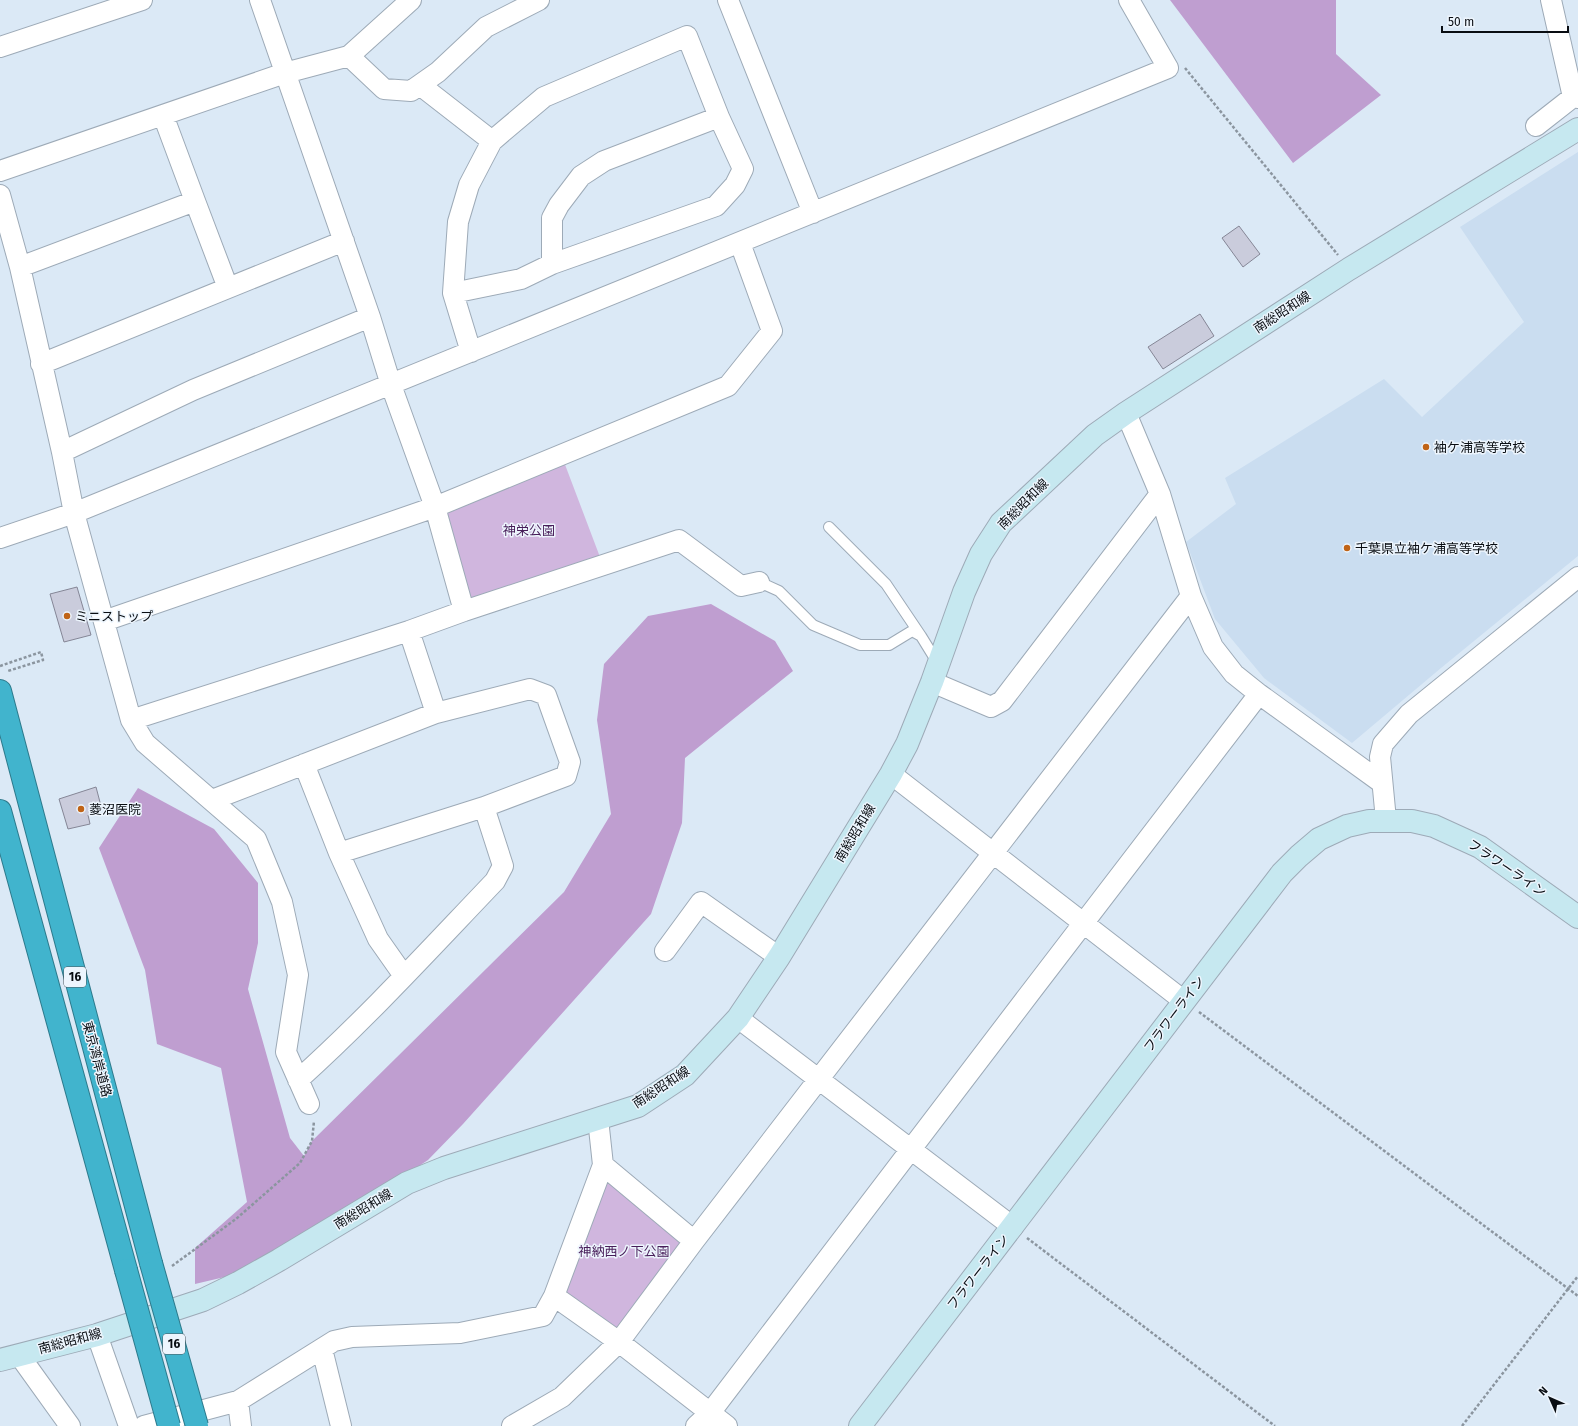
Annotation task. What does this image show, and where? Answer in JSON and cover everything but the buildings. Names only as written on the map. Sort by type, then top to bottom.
[{"type":"highway","name":"東京湾岸道路","points":[[0,691],[151,1263],[197,1426]]},
{"type":"highway","name":"16","points":[[0,811],[169,1426]]},
{"type":"main road","name":"南総昭和線","points":[[10,1357],[97,1335],[203,1300],[238,1283],[407,1183],[444,1168],[638,1106],[685,1075],[738,1018],[780,957],[891,774],[908,744],[964,592],[981,554],[1001,523],[1095,435],[1126,413],[1349,269],[1578,129]]},
{"type":"main road","name":"フラワーライン","points":[[860,1426],[1282,873],[1298,856],[1319,839],[1347,826],[1369,821],[1412,821],[1434,826],[1480,847],[1578,917]]},
{"type":"street","points":[[0,47],[142,0]]},
{"type":"street","points":[[260,0],[370,317],[390,385],[435,507],[464,611]]},
{"type":"street","points":[[0,172],[285,73],[349,56],[411,0]]},
{"type":"street","points":[[349,56],[384,89],[411,91],[438,72],[486,27],[540,0]]},
{"type":"street","points":[[728,0],[813,213]]},
{"type":"street","points":[[0,538],[74,514],[1168,68],[1129,0]]},
{"type":"street","points":[[1536,126],[1576,97],[1551,0]]},
{"type":"street","points":[[453,293],[521,279],[552,264],[716,206],[735,185],[742,169],[719,117],[687,36],[544,97],[492,141],[469,185],[458,222],[453,293],[471,352]]},
{"type":"street","points":[[420,85],[492,141]]},
{"type":"street","points":[[163,115],[194,201],[228,288]]},
{"type":"street","points":[[552,264],[552,218],[559,205],[581,176],[604,161],[719,117]]},
{"type":"street","points":[[0,195],[20,267],[62,452],[74,514],[131,720],[145,743],[256,839],[282,902],[298,975],[286,1052],[309,1104]]},
{"type":"street","points":[[20,267],[194,201]]},
{"type":"street","points":[[41,364],[344,241]]},
{"type":"street","points":[[104,621],[435,507],[728,386],[772,331],[740,243]]},
{"type":"street","points":[[62,452],[193,390],[370,317]]},
{"type":"street","points":[[1126,413],[1160,494],[1191,596],[1213,647],[1234,674],[1259,694],[1382,783]]},
{"type":"street","points":[[935,673],[991,707],[1002,701],[1160,494]]},
{"type":"street","points":[[131,720],[409,631],[464,611],[679,540],[740,586],[759,582]]},
{"type":"street","points":[[1386,820],[1380,758],[1383,744],[1409,714],[1578,577]]},
{"type":"street","points":[[512,1426],[562,1397],[619,1342],[993,852],[1191,596]]},
{"type":"street","points":[[409,631],[436,713]]},
{"type":"street","points":[[212,800],[436,713],[530,689],[546,695],[570,762],[566,776],[484,807],[339,853]]},
{"type":"street","points":[[703,1419],[911,1150],[1083,922],[1259,694]]},
{"type":"street","points":[[304,764],[339,853],[378,939],[404,976]]},
{"type":"street","points":[[891,774],[1184,1001]]},
{"type":"street","points":[[298,1080],[404,976],[495,881],[503,866],[484,807]]},
{"type":"street","points":[[665,951],[701,902],[780,957]]},
{"type":"street","points":[[738,1018],[1013,1227]]},
{"type":"street","points":[[144,1426],[238,1402],[334,1341],[352,1337],[460,1333],[543,1316],[554,1296],[603,1165],[598,1119]]},
{"type":"street","points":[[603,1165],[694,1242]]},
{"type":"street","points":[[554,1296],[619,1342],[703,1419],[727,1426]]},
{"type":"street","points":[[97,1335],[129,1426]]},
{"type":"street","points":[[322,1349],[341,1426]]},
{"type":"street","points":[[10,1357],[70,1426]]},
{"type":"street","points":[[238,1402],[240,1426]]},
{"type":"lane","points":[[829,527],[886,584],[921,636],[935,673]]},
{"type":"lane","points":[[759,582],[779,591],[813,625],[860,645],[889,645],[912,631],[921,636]]},
{"type":"path","points":[[1184,67],[1349,269]]},
{"type":"path","points":[[0,666],[41,652],[43,660],[8,671]]},
{"type":"path","points":[[1184,1001],[1578,1296]]},
{"type":"path","points":[[182,1260],[236,1219],[300,1163],[312,1141],[314,1122],[309,1104]]},
{"type":"path","points":[[1013,1227],[1275,1426]]},
{"type":"path","points":[[1462,1426],[1578,1276]]},
{"type":"shaded area","points":[[1170,0],[1336,0],[1336,54],[1381,95],[1293,163]]},
{"type":"shaded area","name":"袖ケ浦高等学校","points":[[1578,152],[1578,556],[1352,743],[1264,678],[1215,619],[1186,542],[1236,504],[1225,478],[1384,379],[1422,417],[1524,322],[1460,227]]},
{"type":"shaded area","points":[[711,604],[775,641],[793,671],[685,758],[682,823],[651,914],[463,1124],[428,1160],[267,1267],[195,1284],[195,1248],[247,1202],[221,1068],[157,1044],[145,970],[99,848],[138,788],[214,829],[258,883],[258,943],[248,989],[290,1138],[304,1156],[312,1141],[564,892],[611,814],[597,720],[604,664],[648,616]]},
{"type":"green space","name":"神栄公園","points":[[561,454],[603,565],[464,611],[435,507]]},
{"type":"green space","name":"神納西ノ下公園","points":[[606,1177],[684,1243],[618,1332],[563,1293]]},
{"type":"place","name":"袖ケ浦高等学校","points":[[1426,447]]},
{"type":"place","name":"千葉県立袖ケ浦高等学校","points":[[1347,548]]},
{"type":"place","name":"ミニストップ","points":[[67,616]]},
{"type":"place","name":"菱沼医院","points":[[81,809]]}]
